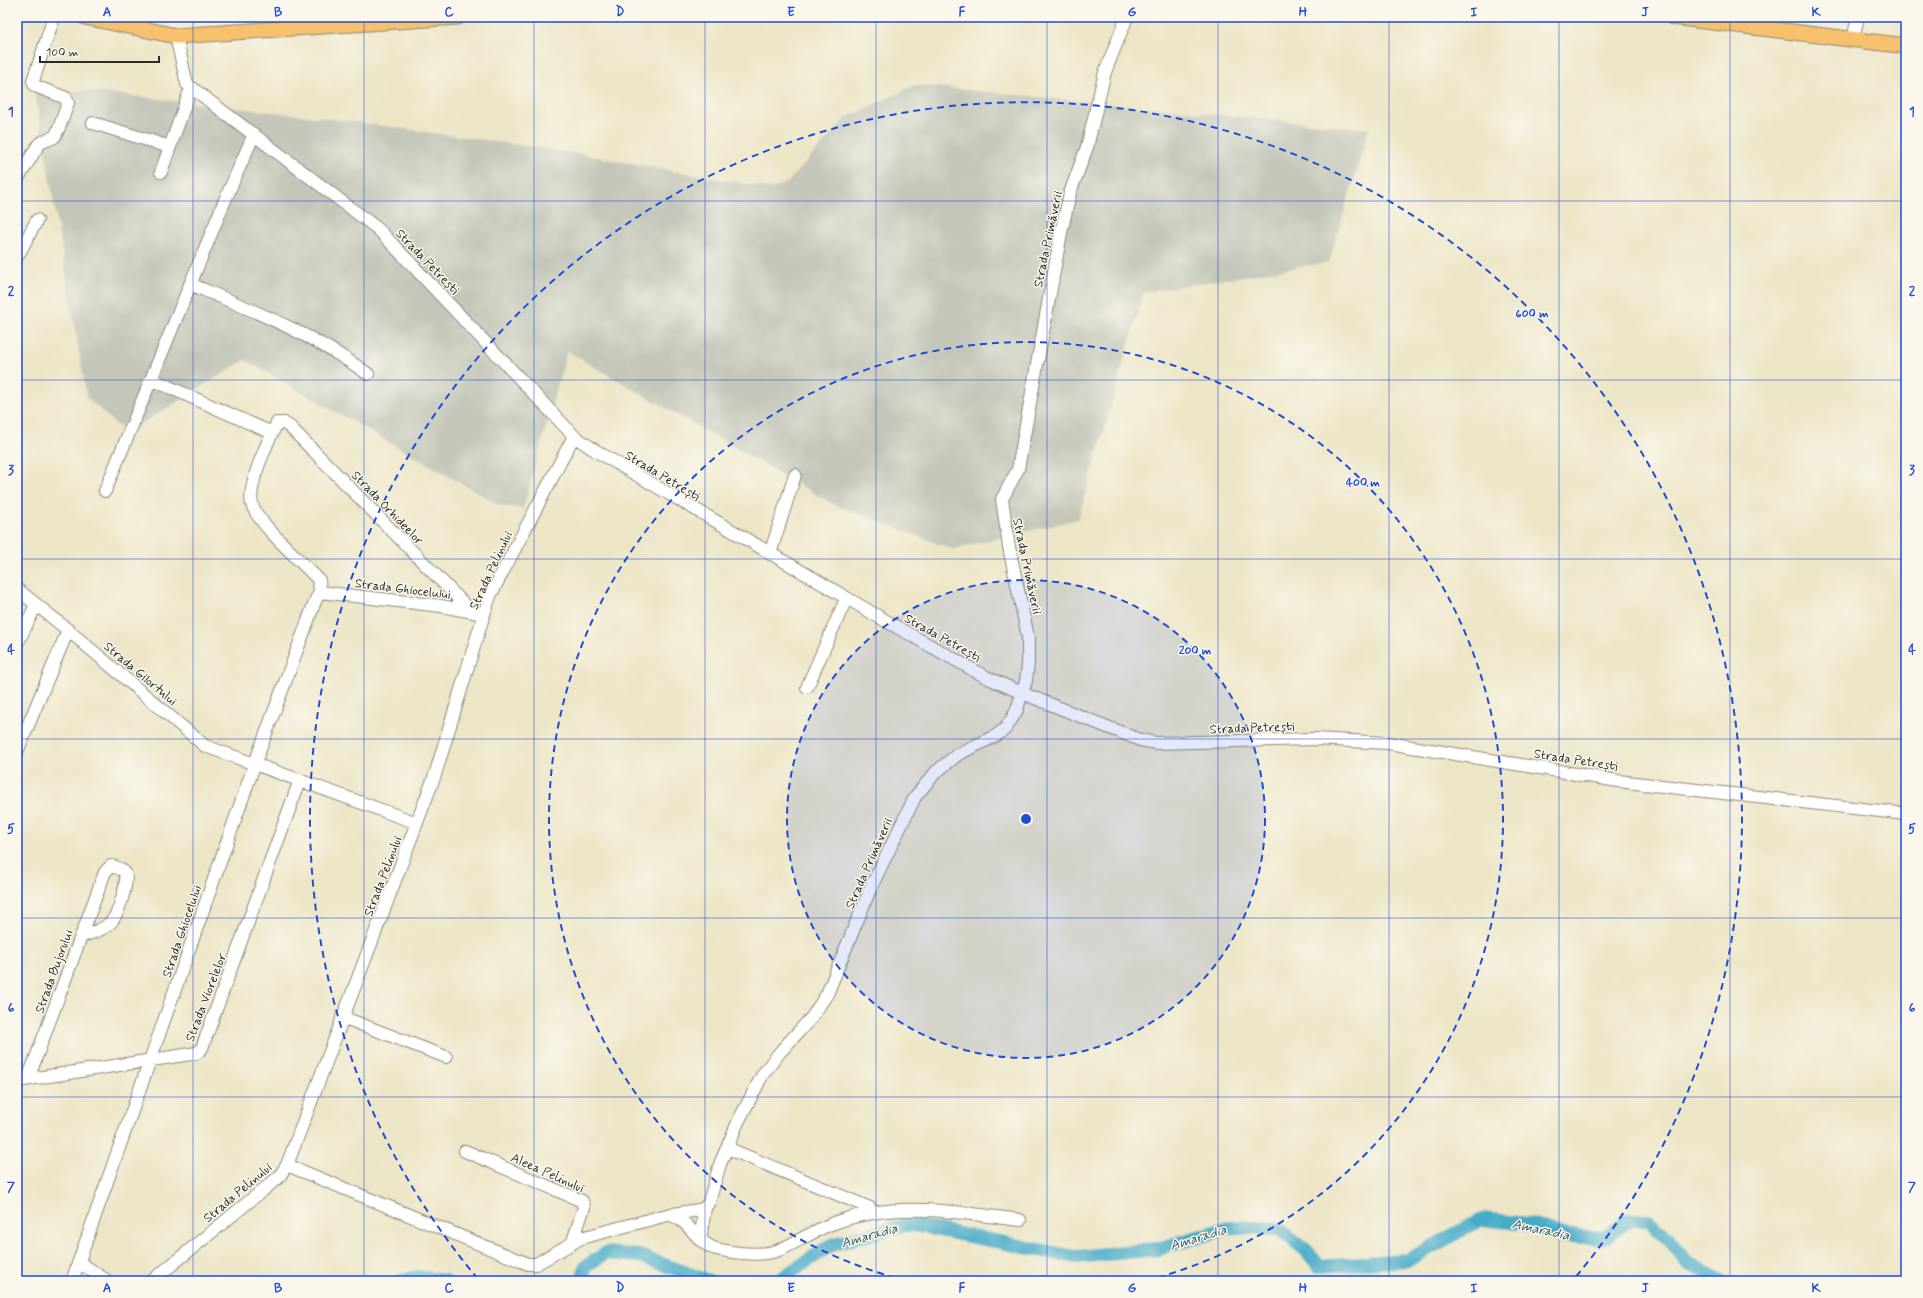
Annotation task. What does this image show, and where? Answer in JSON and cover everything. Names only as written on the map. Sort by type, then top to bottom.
[{"type":"main road","points":[[85,17],[176,36],[458,17]]},
{"type":"main road","points":[[1672,17],[1906,46]]},
{"type":"street","points":[[17,180],[39,144],[43,140],[54,136],[57,132],[68,103],[66,98],[35,86],[32,81],[54,17]]},
{"type":"street","name":"Strada Primăverii","points":[[700,1240],[705,1208],[709,1202],[720,1164],[738,1122],[764,1074],[780,1052],[812,1017],[827,994],[875,880],[914,797],[936,772],[957,755],[997,735],[1006,728],[1016,712],[1022,694],[1028,664],[1028,637],[1021,598],[1009,547],[1002,500],[1018,469],[1061,233],[1070,193],[1087,147],[1105,72],[1127,17]]},
{"type":"street","points":[[1853,39],[1858,17]]},
{"type":"street","points":[[161,172],[191,88],[185,79],[176,36]]},
{"type":"street","name":"Strada Petrești","points":[[191,88],[378,229],[574,436],[618,465],[846,599],[955,660],[1022,694],[1140,740],[1156,743],[1307,739],[1388,743],[1618,781],[1906,814]]},
{"type":"street","points":[[93,123],[170,147]]},
{"type":"street","points":[[105,491],[190,284],[254,134]]},
{"type":"street","points":[[17,257],[36,220]]},
{"type":"street","points":[[190,284],[274,319],[308,336],[342,355],[368,374]]},
{"type":"street","points":[[151,378],[272,433],[251,488],[252,504],[259,519],[319,580],[320,592]]},
{"type":"street","name":"Strada Orhideelor","points":[[272,433],[277,423],[284,423],[471,611]]},
{"type":"street","name":"Strada Pelinului","points":[[152,1281],[279,1177],[287,1166],[342,1017],[435,775],[490,596],[574,436]]},
{"type":"street","points":[[770,554],[795,475]]},
{"type":"street","name":"Strada Gilortului","points":[[17,589],[68,630],[205,746],[255,764]]},
{"type":"street","name":"Strada Ghiocelului","points":[[72,1281],[131,1119],[150,1060],[255,764],[316,599],[320,592],[441,606],[484,614]]},
{"type":"street","points":[[807,687],[846,599]]},
{"type":"street","points":[[17,644],[36,605]]},
{"type":"street","points":[[17,752],[68,630]]},
{"type":"street","points":[[255,764],[417,823]]},
{"type":"street","name":"Strada Viorelelor","points":[[22,1080],[197,1053],[202,1048],[300,780]]},
{"type":"street","name":"Strada Bujorului","points":[[22,1080],[81,936],[105,872],[111,866],[125,872],[127,879],[122,899],[112,921],[102,929],[81,936]]},
{"type":"street","points":[[342,1017],[446,1057]]},
{"type":"street","points":[[727,1148],[870,1208],[872,1213]]},
{"type":"street","name":"Aleea Pelinului","points":[[465,1151],[582,1201],[584,1207],[573,1241]]},
{"type":"street","points":[[287,1166],[522,1263],[536,1264],[573,1241],[609,1230],[672,1214],[705,1208]]},
{"type":"street","points":[[672,1214],[686,1223],[704,1244],[742,1253],[765,1253],[778,1250],[840,1221],[872,1213],[935,1210],[1020,1220]]},
{"type":"street","points":[[79,1262],[107,1281]]},
{"type":"shaded area","points":[[915,85],[1369,129],[1329,262],[1144,292],[1078,519],[953,549],[833,504],[567,351],[523,509],[499,505],[245,360],[126,433],[87,398],[35,92],[87,91],[333,119],[569,152],[773,189],[788,182],[846,118]]},
{"type":"waterway","name":"Amaradia","points":[[778,1281],[831,1245],[908,1224],[1075,1257],[1158,1249],[1231,1227],[1279,1229],[1306,1250],[1319,1266],[1408,1260],[1482,1219],[1527,1224],[1566,1236],[1605,1238],[1627,1220],[1649,1220],[1669,1239],[1688,1263],[1721,1281]]},
{"type":"waterway","name":"Amaradia","points":[[582,1281],[586,1266],[606,1253],[640,1256],[709,1281]]},
{"type":"waterway","name":"Amaradia","points":[[400,1281],[417,1277],[445,1281]]}]
